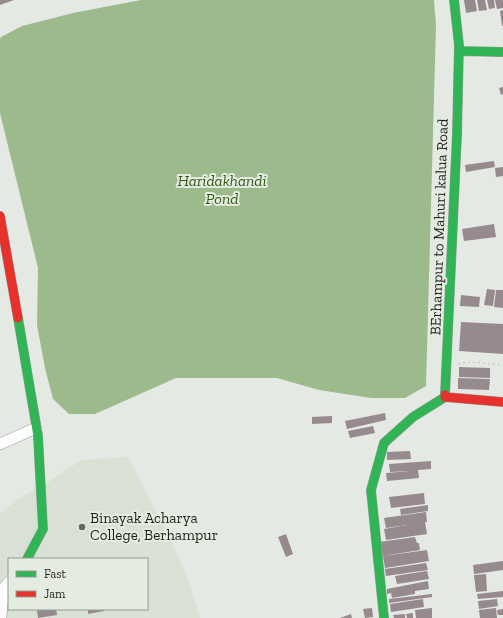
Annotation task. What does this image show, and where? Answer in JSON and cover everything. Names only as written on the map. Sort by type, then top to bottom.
[{"type":"street","name":"BErhampur to Mahuri kalua Road","points":[[445,396],[457,142],[459,45],[454,0]]},
{"type":"street","points":[[459,51],[503,52]]},
{"type":"street","points":[[0,216],[38,436],[43,529],[28,558]]},
{"type":"street","points":[[384,618],[371,490],[384,443],[413,417],[445,396],[503,402]]},
{"type":"street","points":[[0,444],[36,428]]},
{"type":"street","points":[[1,616],[4,588],[8,583]]},
{"type":"path","points":[[446,365],[472,362],[503,365]]},
{"type":"shaded area","name":"Binayak Acharya College, Berhampur","points":[[128,457],[171,541],[188,579],[200,618],[0,618],[0,514],[18,499],[48,482],[81,460]]},
{"type":"water","name":"Haridakhandi Pond","points":[[141,0],[434,0],[436,25],[426,386],[405,398],[371,398],[319,390],[277,378],[176,378],[95,414],[69,414],[53,399],[45,368],[37,325],[38,268],[0,113],[0,39],[1,37],[22,26],[73,13]]},
{"type":"building","points":[[0,0],[14,0],[0,5]]},
{"type":"building","points":[[464,0],[475,0],[477,11],[466,13]]},
{"type":"building","points":[[477,0],[485,0],[487,10],[479,11]]},
{"type":"building","points":[[487,0],[494,0],[495,8],[489,9]]},
{"type":"building","points":[[495,0],[503,0],[503,8],[497,9]]},
{"type":"building","points":[[503,10],[503,26],[502,26],[500,11]]},
{"type":"building","points":[[503,87],[503,94],[501,95],[499,88]]},
{"type":"building","points":[[494,161],[495,167],[466,172],[465,165]]},
{"type":"building","points":[[503,167],[503,176],[496,177],[495,168]]},
{"type":"building","points":[[494,224],[496,237],[464,241],[462,229]]},
{"type":"building","points":[[487,289],[495,290],[493,306],[484,305]]},
{"type":"building","points":[[496,290],[503,290],[503,308],[494,307]]},
{"type":"building","points":[[461,295],[480,297],[479,307],[460,306]]},
{"type":"building","points":[[461,322],[503,324],[503,354],[459,351]]},
{"type":"building","points":[[459,367],[490,368],[490,378],[459,377]]},
{"type":"building","points":[[458,378],[490,379],[489,390],[458,389]]},
{"type":"building","points":[[385,413],[386,420],[347,429],[345,421]]},
{"type":"building","points":[[332,416],[332,423],[312,424],[312,417]]},
{"type":"building","points":[[373,426],[375,433],[350,438],[348,431]]},
{"type":"building","points":[[410,451],[411,459],[387,460],[387,452]]},
{"type":"building","points":[[431,461],[431,469],[418,470],[419,478],[387,481],[386,473],[410,471],[390,472],[389,464]]},
{"type":"building","points":[[424,493],[425,504],[391,508],[389,497]]},
{"type":"building","points":[[428,505],[428,511],[401,515],[400,509]]},
{"type":"building","points":[[426,512],[427,522],[425,522],[427,534],[386,540],[384,529],[407,525],[386,528],[384,518]]},
{"type":"building","points":[[286,534],[293,554],[286,557],[278,537]]},
{"type":"building","points":[[415,537],[417,543],[419,543],[420,550],[383,556],[379,542]]},
{"type":"building","points":[[427,550],[429,561],[385,568],[383,556]]},
{"type":"building","points":[[503,561],[503,570],[474,574],[473,565]]},
{"type":"building","points":[[426,563],[428,570],[386,576],[385,569]]},
{"type":"building","points":[[427,571],[429,579],[397,584],[395,576]]},
{"type":"building","points":[[486,574],[487,591],[476,592],[474,575]]},
{"type":"building","points":[[428,581],[429,589],[415,591],[415,594],[392,598],[391,593],[387,594],[387,589]]},
{"type":"building","points":[[503,591],[503,597],[478,599],[477,594]]},
{"type":"building","points":[[432,594],[432,597],[389,603],[389,599]]},
{"type":"building","points":[[423,599],[424,607],[391,612],[390,604]]},
{"type":"building","points":[[497,599],[498,606],[479,609],[478,601]]},
{"type":"building","points":[[372,608],[373,617],[365,618],[363,609]]},
{"type":"building","points":[[432,608],[432,618],[416,618],[415,610]]},
{"type":"building","points":[[496,608],[497,618],[480,618],[479,610]]},
{"type":"building","points":[[503,609],[503,615],[498,615],[497,610]]},
{"type":"building","points":[[37,610],[56,610],[57,615],[38,618]]},
{"type":"building","points":[[88,610],[104,610],[104,611],[88,614]]},
{"type":"building","points":[[413,613],[413,618],[407,618],[406,614]]},
{"type":"building","points":[[351,614],[352,618],[340,618]]},
{"type":"building","points":[[405,614],[405,618],[394,618],[393,615]]},
{"type":"traffic: fast","points":[[445,395],[457,134],[459,45],[454,0]]},
{"type":"traffic: fast","points":[[459,51],[503,52]]},
{"type":"traffic: fast","points":[[18,318],[38,436],[43,529],[28,558]]},
{"type":"traffic: fast","points":[[384,618],[371,490],[384,443],[413,417],[445,397]]},
{"type":"traffic: jam","points":[[0,216],[18,318]]},
{"type":"traffic: jam","points":[[445,395],[445,397],[503,402]]},
{"type":"place","name":"Binayak Acharya College, Berhampur","points":[[82,527]]}]
